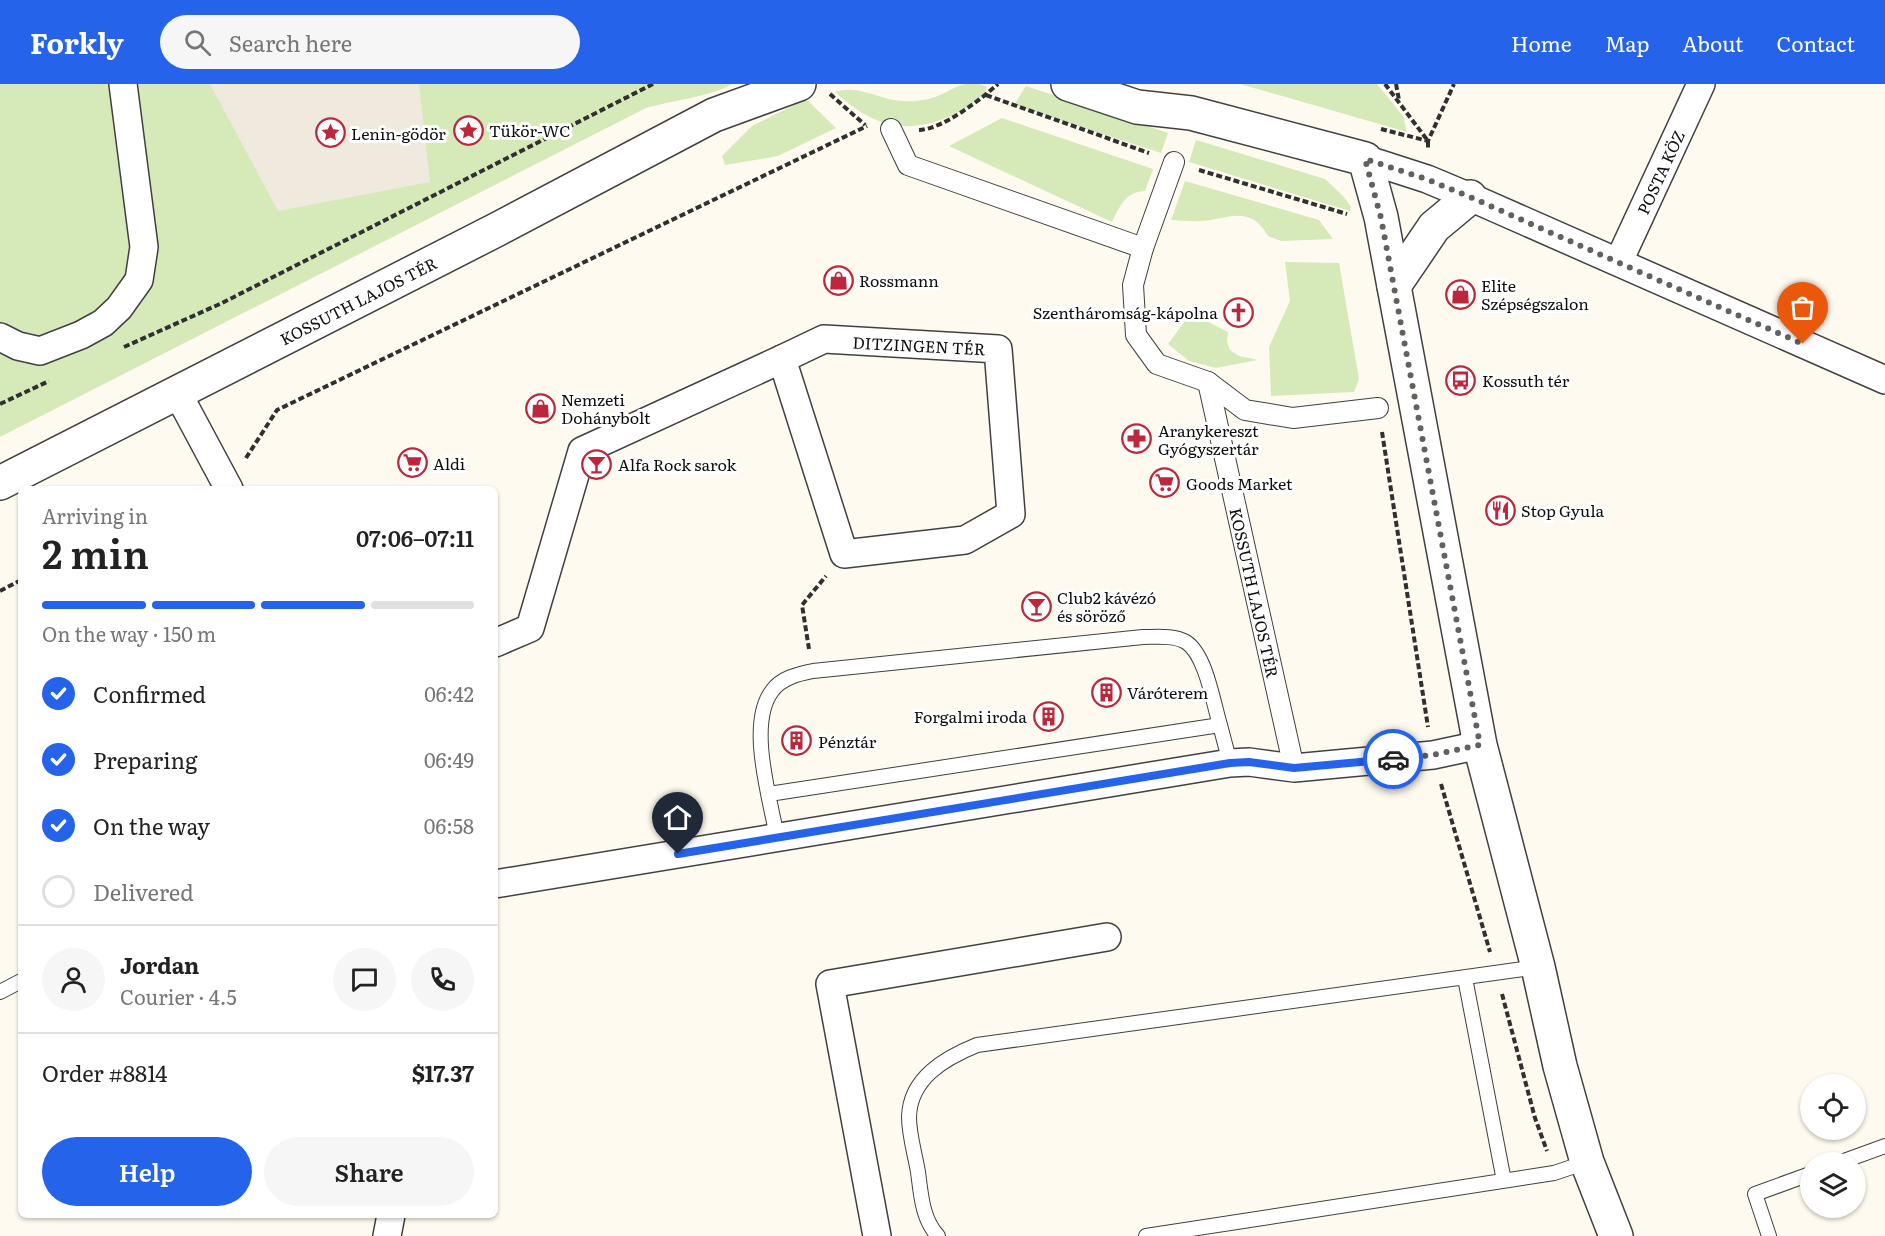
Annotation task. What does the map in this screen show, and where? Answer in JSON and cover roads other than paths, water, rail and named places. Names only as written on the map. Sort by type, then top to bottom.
[{"type":"street","points":[[0,337],[18,346],[40,351],[81,335],[103,323],[118,308],[139,280],[144,247],[123,84]]},
{"type":"street","name":"KOSSUTH LAJOS TÉR","points":[[0,483],[496,230],[714,115],[757,84]]},
{"type":"street","points":[[1068,84],[1137,107],[1191,113],[1365,159],[1426,179],[1619,261],[1885,380]]},
{"type":"street","points":[[1149,84],[1191,113]]},
{"type":"street","name":"POSTA KÖZ","points":[[1619,261],[1701,84]]},
{"type":"street","name":"KOSSUTH LAJOS TÉR","points":[[714,115],[814,88]]},
{"type":"street","points":[[891,129],[908,165],[1143,248]]},
{"type":"street","points":[[1365,159],[1381,218],[1480,745],[1538,967],[1560,1066],[1587,1162],[1616,1236]]},
{"type":"street","points":[[1174,162],[1143,248],[1133,285],[1136,335],[1157,364],[1208,382],[1245,410],[1293,418],[1378,408]]},
{"type":"street","points":[[1394,286],[1434,227],[1470,197]]},
{"type":"street","name":"DITZINGEN TÉR","points":[[824,339],[998,349],[1011,514],[965,540],[844,554],[782,358],[824,339]]},
{"type":"street","points":[[498,642],[530,628],[582,451],[782,358]]},
{"type":"street","name":"KOSSUTH LAJOS TÉR","points":[[1208,382],[1294,768]]},
{"type":"street","points":[[177,392],[224,482]]},
{"type":"street","points":[[498,884],[1230,763],[1249,762],[1294,768],[1432,755],[1480,745]]},
{"type":"street","points":[[877,1236],[830,984],[1107,937]]},
{"type":"street","points":[[387,1236],[390,1218]]},
{"type":"lane","points":[[777,837],[760,739],[760,719],[765,701],[772,690],[784,680],[813,671],[1143,637],[1168,637],[1185,642],[1200,658],[1230,763]]},
{"type":"lane","points":[[769,794],[1220,725]]},
{"type":"lane","points":[[938,1236],[930,1227],[923,1206],[909,1119],[911,1101],[931,1070],[954,1054],[977,1045],[1538,967]]},
{"type":"lane","points":[[1465,978],[1504,1181]]},
{"type":"lane","points":[[0,992],[18,983]]},
{"type":"lane","points":[[1866,1153],[1885,1146]]},
{"type":"lane","points":[[1146,1236],[1554,1173],[1587,1162]]},
{"type":"lane","points":[[1769,1236],[1755,1194],[1800,1178]]},
{"type":"place","name":"Tükör-WC","points":[[468,130]]},
{"type":"place","name":"Lenin-gödör","points":[[330,133]]},
{"type":"place","name":"Rossmann","points":[[838,280]]},
{"type":"place","name":"Elite Szépségszalon","points":[[1460,294]]},
{"type":"place","name":"Szentháromság-kápolna","points":[[1239,312]]},
{"type":"place","name":"Kossuth tér","points":[[1461,380]]},
{"type":"place","name":"Nemzeti Dohánybolt","points":[[540,408]]},
{"type":"place","name":"Aranykereszt Gyógyszertár","points":[[1137,439]]},
{"type":"place","name":"Aldi","points":[[412,463]]},
{"type":"place","name":"Alfa Rock sarok","points":[[597,464]]},
{"type":"place","name":"Goods Market","points":[[1165,483]]},
{"type":"place","name":"Stop Gyula","points":[[1500,510]]},
{"type":"place","name":"Club2 kávézó és söröző","points":[[1036,606]]},
{"type":"place","name":"Váróterem","points":[[1106,692]]},
{"type":"place","name":"Forgalmi iroda","points":[[1048,716]]},
{"type":"place","name":"Pénztár","points":[[797,741]]}]
